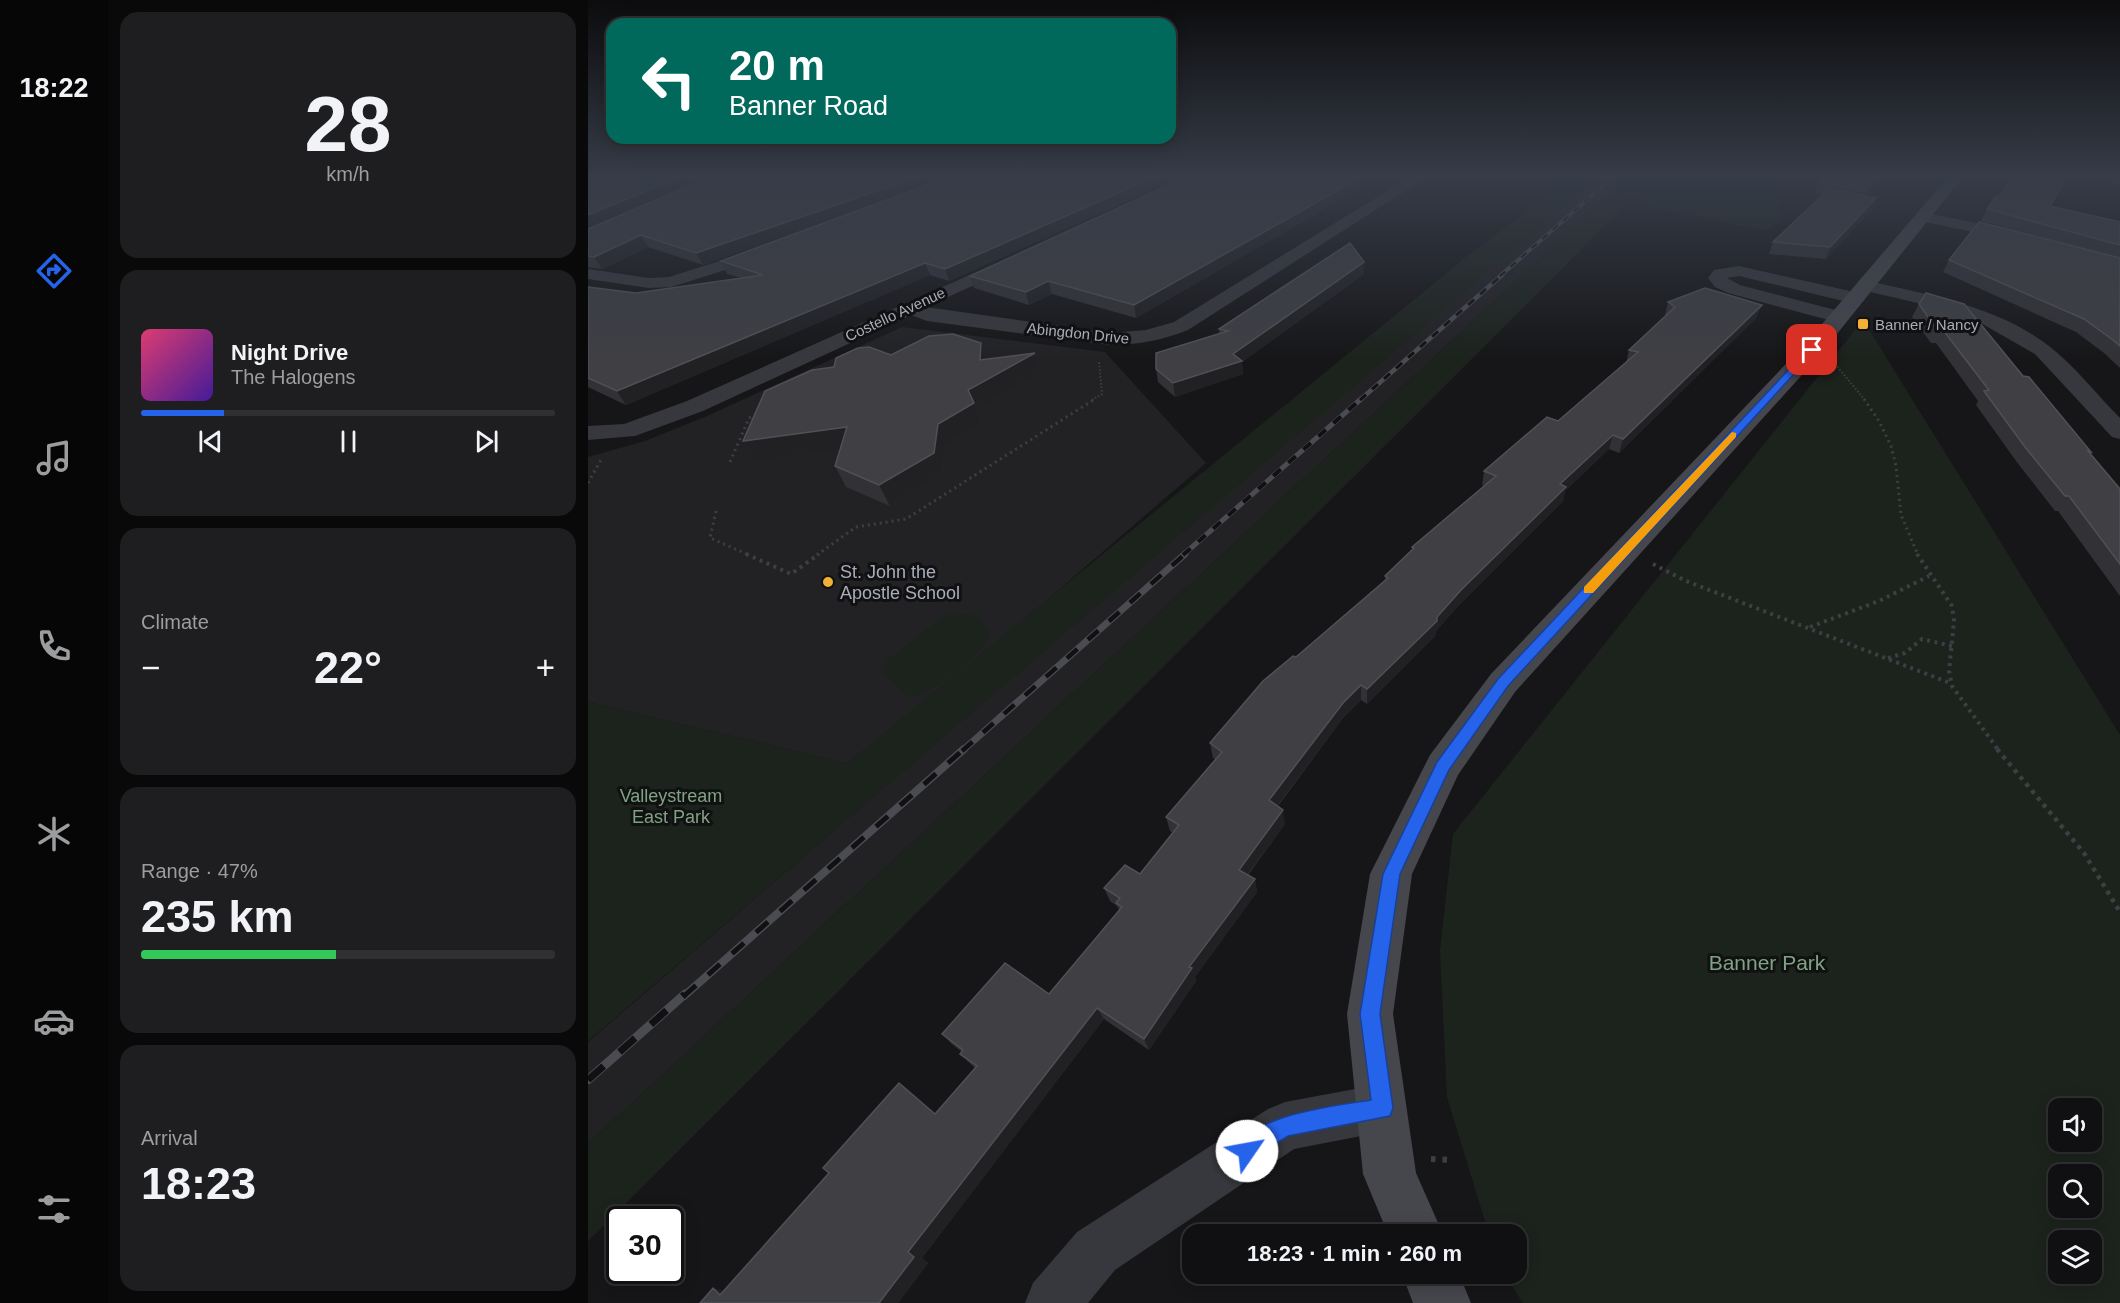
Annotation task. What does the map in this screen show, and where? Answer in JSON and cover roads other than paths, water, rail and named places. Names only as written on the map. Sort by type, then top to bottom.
[{"type":"street","name":"Abingdon Drive","points":[[910,307],[927,315],[1110,339],[1134,339],[1160,335],[1181,326],[1322,238]]},
{"type":"street","points":[[1411,1224],[1390,1174],[1370,1014],[1391,874],[1443,766],[1503,682],[1812,350],[1905,238]]},
{"type":"street","points":[[2020,238],[2030,240]]},
{"type":"street","points":[[588,274],[649,283],[671,282],[777,248]]},
{"type":"street","name":"Costello Avenue","points":[[588,433],[627,430],[696,406],[1027,254]]},
{"type":"street","points":[[1855,300],[1739,271],[1720,274],[1717,278],[1720,283],[1734,289],[1855,300],[1945,304],[1986,318],[2042,350],[2120,432]]},
{"type":"street","points":[[1053,1303],[1096,1251],[1285,1126],[1382,1108]]},
{"type":"street","points":[[1434,1284],[1442,1303]]},
{"type":"railway","points":[[1500,276],[1544,238]]},
{"type":"railway","points":[[1360,400],[1502,275]]},
{"type":"railway","points":[[1183,555],[1361,399]]},
{"type":"railway","points":[[962,751],[1185,554]]},
{"type":"railway","points":[[684,996],[964,749]]},
{"type":"railway","points":[[588,1080],[685,994]]},
{"type":"place","name":"Banner / Nancy","points":[[1863,324]]},
{"type":"place","name":"St. John the Apostle School","points":[[828,582]]},
{"type":"park label","name":"Valleystream East Park","points":[[671,806]]},
{"type":"park label","name":"Banner Park","points":[[1767,962]]}]
